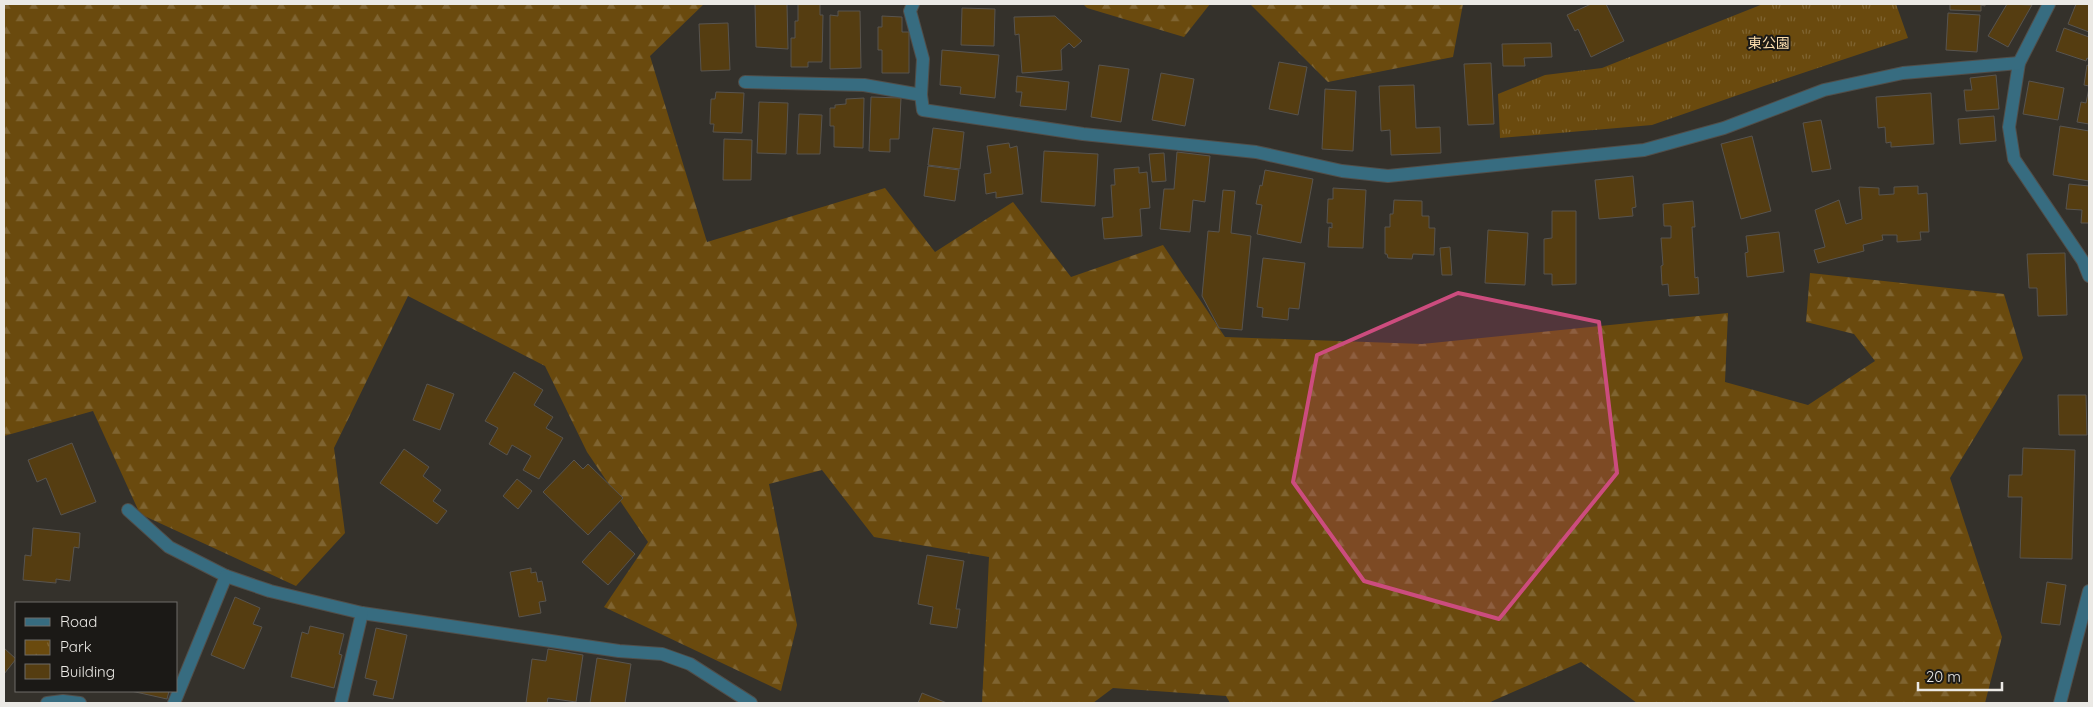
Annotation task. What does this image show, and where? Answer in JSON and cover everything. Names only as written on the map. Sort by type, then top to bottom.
[{"type":"street","points":[[913,4],[910,11],[923,60],[921,95],[923,110],[1083,134],[1256,152],[1342,171],[1388,176],[1644,150],[1724,128],[1824,90],[1903,73],[2019,62]]},
{"type":"street","points":[[2050,4],[2019,62],[2009,128],[2014,159],[2083,261],[2089,276]]},
{"type":"street","points":[[745,82],[864,85],[921,95]]},
{"type":"street","points":[[128,510],[170,548],[226,576],[270,591],[362,613],[619,651],[662,654],[690,664],[751,703]]},
{"type":"street","points":[[174,703],[226,576]]},
{"type":"street","points":[[2060,703],[2089,591]]},
{"type":"street","points":[[340,703],[362,613]]},
{"type":"street","points":[[47,703],[63,701],[80,703]]},
{"type":"highlighted area","points":[[1458,293],[1599,322],[1617,473],[1499,619],[1364,581],[1293,482],[1317,355]]},
{"type":"green space","points":[[4,4],[704,4],[650,56],[707,242],[885,188],[935,252],[1013,202],[1071,277],[1163,245],[1225,337],[1422,344],[1728,313],[1725,382],[1808,405],[1875,361],[1854,334],[1806,322],[1810,273],[2004,294],[2023,358],[1950,478],[2002,637],[1985,703],[1637,703],[1581,662],[1488,703],[1230,703],[1226,696],[1113,688],[1093,703],[982,703],[989,557],[874,537],[822,470],[769,484],[797,625],[781,691],[604,607],[648,542],[587,452],[545,366],[408,296],[334,448],[345,533],[296,586],[140,514],[93,411],[4,436]]},
{"type":"green space","points":[[1083,4],[1210,4],[1184,37],[1087,8]]},
{"type":"green space","points":[[1250,4],[1463,4],[1453,57],[1328,82]]},
{"type":"green space","name":"東公園","points":[[1763,4],[1896,4],[1908,38],[1652,125],[1500,138],[1498,94],[1545,75],[1602,68]]},
{"type":"building","points":[[755,4],[787,4],[788,49],[756,47]]},
{"type":"building","points":[[798,4],[820,4],[820,15],[823,15],[822,62],[808,62],[808,67],[791,67],[791,38],[795,38]]},
{"type":"building","points":[[1591,4],[1606,4],[1624,41],[1591,57],[1578,29],[1575,31],[1567,15]]},
{"type":"building","points":[[1950,4],[1985,4],[1985,6],[1981,5],[1981,11],[1950,10]]},
{"type":"building","points":[[2007,4],[2032,5],[2008,47],[1988,36]]},
{"type":"building","points":[[2076,4],[2089,4],[2089,32],[2068,24]]},
{"type":"building","points":[[962,8],[995,9],[994,46],[961,45]]},
{"type":"building","points":[[838,11],[860,11],[861,68],[830,69],[830,15],[838,16]]},
{"type":"building","points":[[1948,13],[1980,15],[1977,52],[1946,50]]},
{"type":"building","points":[[882,16],[902,17],[902,32],[909,32],[909,73],[882,73],[882,50],[878,50],[878,27],[882,27]]},
{"type":"building","points":[[1055,16],[1082,41],[1074,48],[1069,43],[1061,50],[1062,70],[1022,73],[1019,34],[1015,35],[1014,17]]},
{"type":"building","points":[[728,23],[730,70],[701,71],[699,24]]},
{"type":"building","points":[[2064,28],[2089,37],[2089,59],[2087,58],[2086,61],[2056,51]]},
{"type":"building","points":[[1551,43],[1552,57],[1524,58],[1525,66],[1503,66],[1502,44]]},
{"type":"building","points":[[942,50],[999,55],[995,98],[960,94],[961,87],[940,85]]},
{"type":"building","points":[[1279,62],[1307,67],[1298,115],[1269,109]]},
{"type":"building","points":[[1491,63],[1494,124],[1468,125],[1464,64]]},
{"type":"building","points":[[1099,65],[1129,69],[1121,122],[1091,117]]},
{"type":"building","points":[[2087,65],[2089,66],[2089,86],[2084,85]]},
{"type":"building","points":[[1161,73],[1194,79],[1185,126],[1152,120]]},
{"type":"building","points":[[1996,75],[1999,109],[1966,111],[1964,90],[1972,90],[1970,78]]},
{"type":"building","points":[[1017,76],[1069,82],[1066,110],[1020,106],[1022,92],[1016,92]]},
{"type":"building","points":[[2029,81],[2064,88],[2058,120],[2023,114]]},
{"type":"building","points":[[1414,85],[1416,128],[1440,127],[1441,153],[1391,155],[1390,130],[1381,131],[1379,86]]},
{"type":"building","points":[[2089,88],[2089,124],[2077,122],[2081,102],[2086,103]]},
{"type":"building","points":[[1325,89],[1356,91],[1353,151],[1322,149]]},
{"type":"building","points":[[716,92],[744,93],[742,133],[713,132],[714,124],[710,124],[711,99],[715,99]]},
{"type":"building","points":[[1931,93],[1934,144],[1891,147],[1891,142],[1886,143],[1885,127],[1878,128],[1876,97]]},
{"type":"building","points":[[871,97],[901,98],[899,139],[890,139],[890,152],[869,151]]},
{"type":"building","points":[[864,98],[863,148],[834,147],[834,126],[830,126],[830,108],[835,108],[835,105],[846,104],[846,99]]},
{"type":"building","points":[[759,102],[788,103],[786,154],[757,153]]},
{"type":"building","points":[[799,114],[822,115],[820,154],[797,154]]},
{"type":"building","points":[[1994,116],[1996,141],[1960,144],[1958,119]]},
{"type":"building","points":[[1821,120],[1831,169],[1812,172],[1803,123]]},
{"type":"building","points":[[2060,126],[2089,131],[2089,181],[2053,175]]},
{"type":"building","points":[[933,128],[964,132],[960,169],[928,165]]},
{"type":"building","points":[[1752,136],[1771,211],[1741,219],[1721,144]]},
{"type":"building","points":[[724,139],[752,140],[751,180],[723,180]]},
{"type":"building","points":[[1009,143],[1010,148],[1017,146],[1023,194],[996,198],[996,192],[986,194],[984,174],[991,173],[987,146]]},
{"type":"building","points":[[1044,151],[1098,154],[1095,206],[1041,202]]},
{"type":"building","points":[[1177,152],[1210,156],[1205,202],[1193,200],[1190,232],[1160,229],[1164,189],[1174,189]]},
{"type":"building","points":[[1164,153],[1166,181],[1152,182],[1149,154]]},
{"type":"building","points":[[928,166],[959,170],[955,201],[924,196]]},
{"type":"building","points":[[1139,167],[1139,173],[1147,172],[1150,208],[1140,209],[1142,236],[1104,239],[1102,218],[1113,217],[1111,185],[1115,185],[1114,169]]},
{"type":"building","points":[[1265,170],[1313,179],[1301,243],[1257,234],[1262,205],[1256,204]]},
{"type":"building","points":[[1633,176],[1636,207],[1632,208],[1633,216],[1599,219],[1595,180]]},
{"type":"building","points":[[2069,184],[2089,186],[2089,223],[2081,223],[2082,210],[2066,209]]},
{"type":"building","points":[[1918,186],[1918,194],[1927,193],[1929,232],[1920,232],[1921,240],[1897,242],[1897,235],[1882,235],[1883,240],[1863,245],[1864,251],[1818,263],[1814,250],[1825,247],[1815,210],[1839,200],[1846,224],[1862,219],[1859,187],[1879,188],[1879,195],[1894,194],[1894,187]]},
{"type":"building","points":[[1333,188],[1366,190],[1363,248],[1328,247],[1329,227],[1332,228],[1332,223],[1327,223],[1328,199],[1333,199]]},
{"type":"building","points":[[1223,190],[1235,191],[1231,233],[1251,236],[1242,330],[1219,328],[1202,296],[1208,231],[1219,232]]},
{"type":"building","points":[[1394,200],[1422,201],[1422,216],[1429,216],[1429,228],[1435,228],[1434,255],[1413,254],[1412,259],[1388,258],[1387,254],[1385,254],[1385,227],[1390,227],[1390,214],[1393,214]]},
{"type":"building","points":[[1693,201],[1695,227],[1692,227],[1695,278],[1698,277],[1699,294],[1669,296],[1668,284],[1662,285],[1661,238],[1671,238],[1671,226],[1664,226],[1663,204]]},
{"type":"building","points":[[1552,211],[1576,211],[1576,284],[1552,285],[1552,274],[1544,274],[1544,239],[1552,238]]},
{"type":"building","points":[[1488,230],[1528,233],[1525,285],[1485,283]]},
{"type":"building","points":[[1779,232],[1784,272],[1747,277],[1745,253],[1748,252],[1746,236]]},
{"type":"building","points":[[1450,247],[1452,275],[1442,275],[1440,248]]},
{"type":"building","points":[[2065,253],[2067,315],[2038,316],[2037,288],[2029,288],[2027,254]]},
{"type":"building","points":[[1263,258],[1305,263],[1299,309],[1289,308],[1288,320],[1262,317],[1263,308],[1257,307]]},
{"type":"building","points":[[514,372],[543,390],[534,405],[553,417],[546,428],[563,438],[539,479],[523,470],[531,456],[512,445],[507,455],[489,444],[498,428],[485,421]]},
{"type":"building","points":[[427,384],[454,394],[440,430],[413,420]]},
{"type":"building","points":[[2058,395],[2086,395],[2087,435],[2059,435]]},
{"type":"building","points":[[72,443],[96,502],[61,515],[46,478],[37,482],[28,460]]},
{"type":"building","points":[[2023,448],[2075,450],[2072,559],[2020,558],[2022,497],[2008,497],[2009,475],[2022,475]]},
{"type":"building","points":[[404,449],[429,467],[423,476],[441,490],[433,501],[447,511],[437,524],[380,483]]},
{"type":"building","points":[[574,460],[583,469],[588,464],[623,498],[588,535],[543,492]]},
{"type":"building","points":[[517,479],[532,491],[518,509],[503,496]]},
{"type":"building","points":[[33,528],[80,533],[79,548],[74,547],[70,581],[56,579],[56,583],[23,580],[25,555],[31,556]]},
{"type":"building","points":[[610,531],[635,554],[608,585],[582,562]]},
{"type":"building","points":[[927,555],[964,561],[956,609],[960,609],[957,628],[930,624],[933,607],[918,604]]},
{"type":"building","points":[[531,568],[531,573],[536,572],[538,582],[542,581],[546,601],[539,602],[541,613],[519,617],[510,572]]},
{"type":"building","points":[[2047,582],[2066,585],[2060,625],[2041,623]]},
{"type":"building","points":[[235,597],[260,608],[253,624],[262,627],[244,669],[211,655]]},
{"type":"building","points":[[310,626],[344,634],[339,654],[342,655],[334,688],[291,677],[302,632],[308,634]]},
{"type":"building","points":[[376,628],[407,635],[393,699],[373,695],[377,681],[365,678]]},
{"type":"building","points":[[4,648],[15,660],[4,674]]},
{"type":"building","points":[[548,649],[583,655],[576,702],[548,698],[547,703],[526,703],[532,659],[546,661]]},
{"type":"building","points":[[597,658],[631,664],[625,703],[590,703]]},
{"type":"building","points":[[136,692],[169,692],[167,699]]},
{"type":"building","points":[[922,693],[947,703],[918,703]]}]
